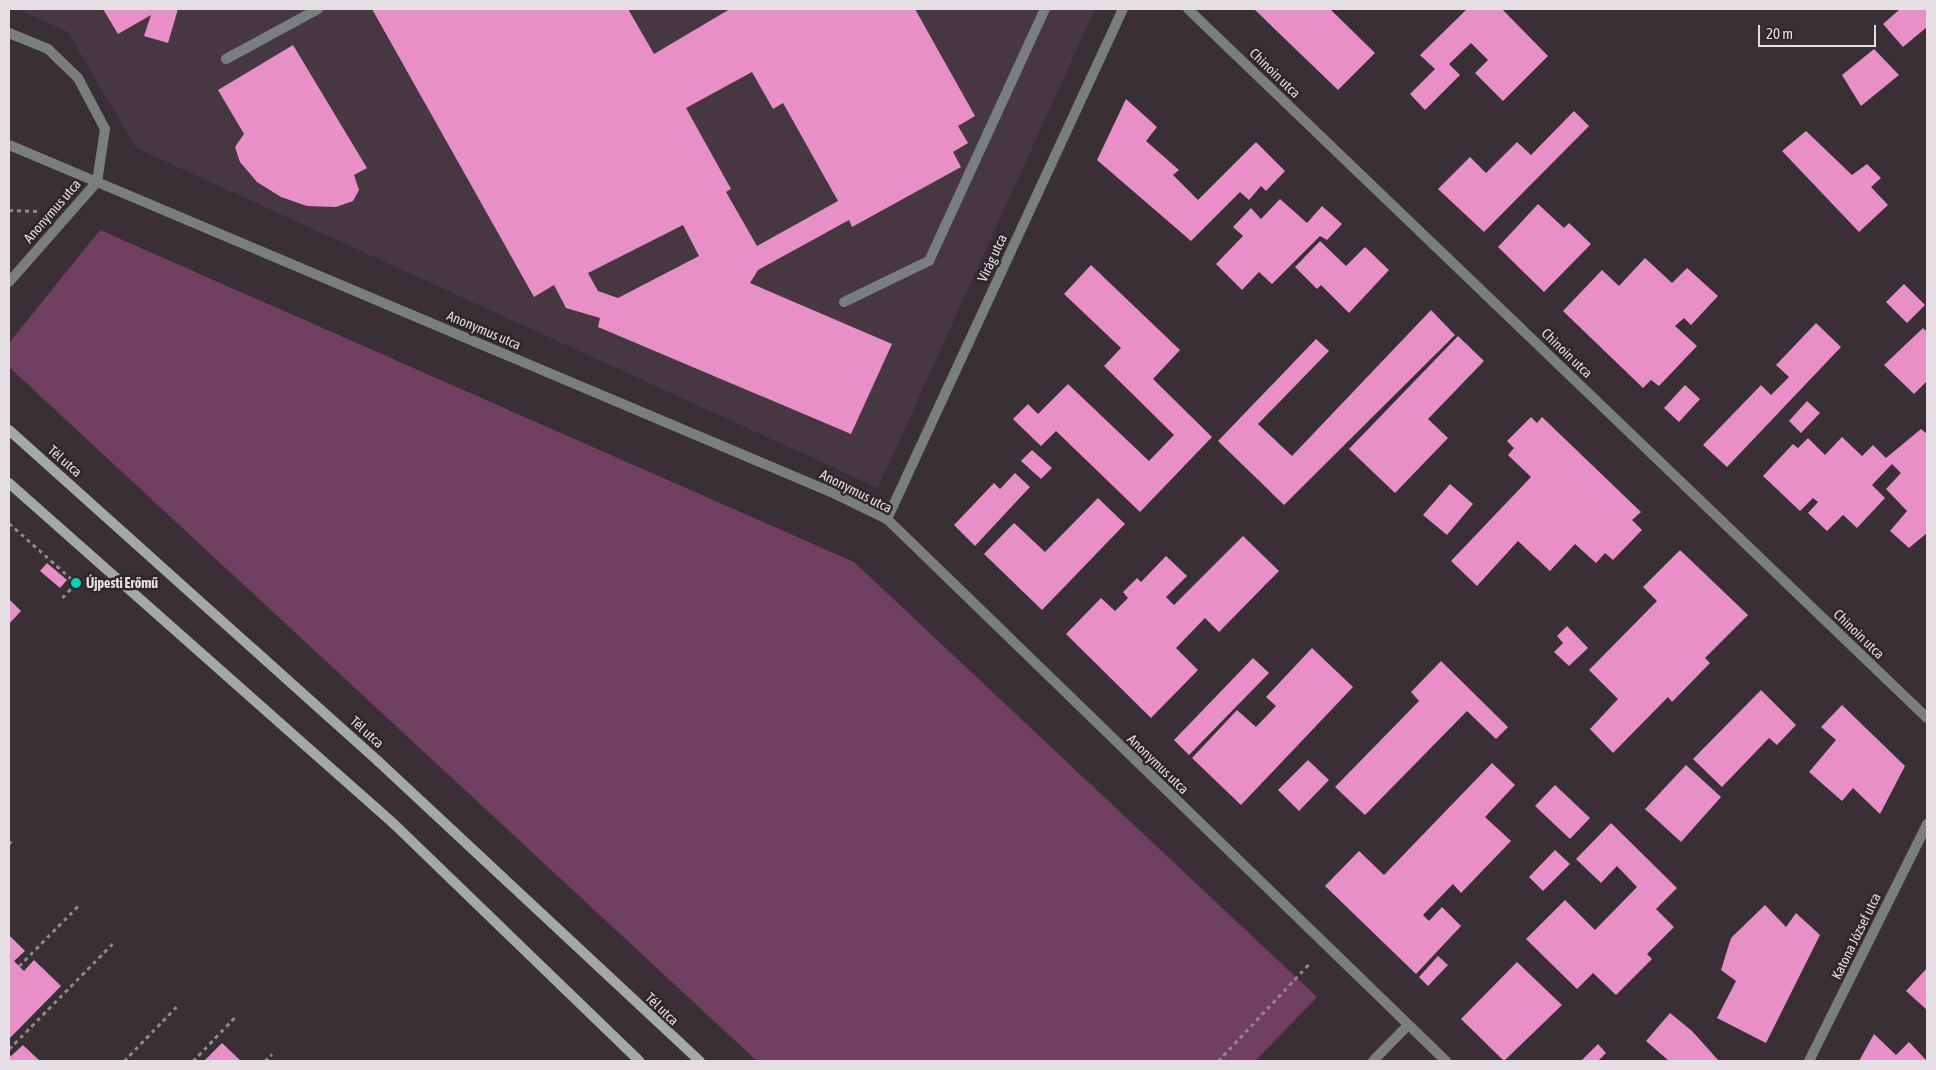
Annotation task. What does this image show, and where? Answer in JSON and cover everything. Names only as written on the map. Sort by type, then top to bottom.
[{"type":"street","points":[[226,59],[318,9]]},
{"type":"street","points":[[844,302],[929,262],[1045,9]]},
{"type":"street","name":"Virág utca","points":[[887,519],[1123,9]]},
{"type":"street","name":"Chinoin utca","points":[[1188,9],[1927,718]]},
{"type":"street","name":"Anonymus utca","points":[[9,33],[48,49],[78,78],[105,129],[97,182],[9,282]]},
{"type":"street","name":"Anonymus utca","points":[[9,145],[831,492],[887,519],[1446,1061]]},
{"type":"street","name":"Tél utca","points":[[9,430],[378,760],[700,1061]]},
{"type":"street","points":[[9,483],[394,824],[640,1061]]},
{"type":"street","name":"Katona József utca","points":[[1809,1061],[1927,824]]},
{"type":"street","points":[[1373,1061],[1408,1024]]},
{"type":"path","points":[[9,523],[76,583],[61,599]]},
{"type":"path","points":[[19,966],[78,906]]},
{"type":"path","points":[[9,1049],[114,942]]},
{"type":"path","points":[[1218,1061],[1326,946]]},
{"type":"path","points":[[124,1061],[179,1004]]},
{"type":"path","points":[[193,1061],[235,1018]]},
{"type":"path","points":[[265,1061],[272,1054]]},
{"type":"shaded area","points":[[17,9],[1095,9],[878,488],[136,148],[68,32]]},
{"type":"shaded area","points":[[100,230],[854,562],[1317,997],[1255,1061],[757,1061],[9,367],[9,343]]},
{"type":"building","points":[[103,9],[178,9],[168,43],[144,36],[151,15],[118,34]]},
{"type":"building","points":[[372,9],[628,9],[654,54],[730,9],[915,9],[975,116],[958,126],[968,143],[953,152],[961,167],[852,227],[849,220],[758,270],[750,283],[892,344],[851,434],[598,327],[600,318],[566,308],[554,285],[534,297]],"holes":[[[752,72],[773,109],[783,103],[838,201],[757,246],[726,192],[731,189],[686,108]],[[683,225],[699,256],[618,298],[598,291],[588,273]]]},
{"type":"building","points":[[1254,9],[1330,9],[1375,53],[1338,90]]},
{"type":"building","points":[[1467,9],[1502,9],[1548,56],[1503,101],[1475,73],[1488,60],[1471,43],[1449,64],[1460,75],[1425,110],[1410,94],[1435,69],[1420,55]]},
{"type":"building","points":[[1900,9],[1927,9],[1927,27],[1903,47],[1883,24]]},
{"type":"building","points":[[293,45],[367,168],[354,175],[359,190],[353,201],[336,207],[307,206],[281,197],[257,182],[240,162],[235,147],[244,134],[218,90]]},
{"type":"building","points":[[1874,49],[1899,75],[1861,106],[1842,75]]},
{"type":"building","points":[[1126,99],[1157,127],[1146,141],[1179,170],[1173,175],[1198,200],[1256,142],[1285,171],[1266,191],[1261,186],[1249,200],[1240,192],[1191,241],[1097,160]]},
{"type":"building","points":[[1574,111],[1589,126],[1484,232],[1438,189],[1470,157],[1486,173],[1517,142],[1531,155]]},
{"type":"building","points":[[1806,131],[1852,175],[1867,164],[1881,178],[1871,187],[1888,205],[1859,232],[1782,151]]},
{"type":"building","points":[[1280,199],[1307,223],[1322,206],[1342,224],[1327,240],[1320,236],[1272,284],[1259,272],[1242,290],[1216,264],[1243,236],[1233,227],[1251,208],[1261,219]]},
{"type":"building","points":[[1538,204],[1564,228],[1569,223],[1591,244],[1544,292],[1498,247]]},
{"type":"building","points":[[1320,241],[1346,266],[1365,247],[1389,270],[1349,313],[1321,285],[1317,289],[1295,267]]},
{"type":"building","points":[[1645,258],[1672,283],[1687,268],[1718,296],[1691,325],[1684,318],[1675,326],[1697,346],[1659,386],[1651,380],[1643,388],[1563,311],[1602,270],[1619,286]]},
{"type":"building","points":[[1091,265],[1180,350],[1153,379],[1212,437],[1140,512],[1056,431],[1041,446],[1013,419],[1028,404],[1038,414],[1068,384],[1149,461],[1174,435],[1104,366],[1121,348],[1064,294]]},
{"type":"building","points":[[1904,284],[1925,305],[1907,323],[1886,302]]},
{"type":"building","points":[[1431,310],[1455,335],[1284,505],[1218,441],[1316,339],[1329,351],[1258,424],[1292,456]]},
{"type":"building","points":[[1816,323],[1841,347],[1727,467],[1703,445],[1761,385],[1771,395],[1789,377],[1776,365]]},
{"type":"building","points":[[1923,328],[1927,332],[1927,381],[1914,394],[1884,365]]},
{"type":"building","points":[[1458,336],[1484,361],[1428,419],[1448,438],[1395,493],[1349,449]]},
{"type":"building","points":[[1685,385],[1700,399],[1679,422],[1664,408]]},
{"type":"building","points":[[1807,401],[1820,413],[1801,433],[1789,421]]},
{"type":"building","points":[[1531,417],[1537,423],[1542,417],[1641,512],[1632,520],[1642,530],[1613,560],[1605,553],[1596,563],[1575,544],[1550,571],[1518,541],[1477,586],[1451,561],[1531,477],[1508,455],[1514,448],[1507,441]]},
{"type":"building","points":[[1921,429],[1927,434],[1927,533],[1909,548],[1890,531],[1907,511],[1886,489],[1901,473],[1892,464],[1872,485],[1885,498],[1857,528],[1843,515],[1827,531],[1808,513],[1818,502],[1813,498],[1800,511],[1763,476],[1793,444],[1798,448],[1808,438],[1825,455],[1842,437],[1862,456],[1873,445],[1886,458]]},
{"type":"building","points":[[1032,450],[1052,468],[1041,479],[1021,461]]},
{"type":"building","points":[[1015,473],[1030,487],[975,546],[954,525],[994,483],[1000,489]]},
{"type":"building","points":[[1450,484],[1473,504],[1447,535],[1423,515]]},
{"type":"building","points":[[1098,498],[1125,524],[1042,610],[984,554],[1014,523],[1045,552]]},
{"type":"building","points":[[1243,536],[1279,571],[1219,632],[1205,618],[1176,648],[1198,670],[1151,718],[1066,634],[1101,598],[1115,611],[1128,598],[1123,592],[1137,578],[1141,582],[1166,556],[1187,576],[1166,597],[1174,605]]},
{"type":"building","points":[[1680,550],[1748,615],[1705,658],[1710,663],[1672,702],[1668,697],[1613,753],[1590,729],[1618,699],[1589,670],[1657,601],[1643,587]]},
{"type":"building","points":[[47,563],[67,580],[60,588],[40,571]]},
{"type":"building","points":[[9,599],[21,611],[9,624]]},
{"type":"building","points":[[1567,626],[1588,648],[1569,666],[1554,652],[1563,643],[1557,636]]},
{"type":"building","points":[[1312,648],[1353,687],[1241,805],[1192,758],[1237,710],[1256,727],[1276,706],[1266,697]]},
{"type":"building","points":[[1253,658],[1269,673],[1189,755],[1174,740]]},
{"type":"building","points":[[1441,661],[1508,727],[1496,739],[1467,711],[1365,815],[1335,787],[1419,701],[1411,692]]},
{"type":"building","points":[[1761,690],[1796,725],[1777,745],[1769,738],[1722,787],[1693,759]]},
{"type":"building","points":[[1842,705],[1905,766],[1880,814],[1853,788],[1842,801],[1809,772],[1836,740],[1821,727]]},
{"type":"building","points":[[1308,760],[1329,780],[1299,811],[1278,790]]},
{"type":"building","points":[[1492,763],[1515,785],[1485,817],[1511,841],[1461,893],[1453,884],[1423,915],[1429,921],[1442,907],[1461,926],[1416,974],[1325,886],[1359,851],[1384,875]]},
{"type":"building","points":[[1686,765],[1721,797],[1681,842],[1645,809]]},
{"type":"building","points":[[1555,785],[1590,818],[1570,839],[1535,806]]},
{"type":"building","points":[[1611,823],[1677,888],[1656,909],[1674,927],[1647,954],[1652,959],[1616,995],[1593,973],[1577,989],[1526,939],[1565,900],[1595,930],[1637,887],[1617,866],[1601,883],[1576,859]]},
{"type":"building","points":[[1555,850],[1570,864],[1543,891],[1529,877]]},
{"type":"building","points":[[1765,905],[1786,927],[1796,913],[1820,935],[1766,1043],[1717,1018],[1736,981],[1721,970],[1731,938]]},
{"type":"building","points":[[9,935],[25,951],[14,961],[24,971],[34,960],[61,986],[9,1039]]},
{"type":"building","points":[[1438,956],[1448,965],[1428,986],[1419,977]]},
{"type":"building","points":[[1517,962],[1562,1005],[1504,1061],[1461,1019]]},
{"type":"building","points":[[1927,968],[1927,1010],[1906,991]]},
{"type":"building","points":[[1670,1013],[1692,1031],[1719,1061],[1669,1061],[1646,1041]]},
{"type":"building","points":[[1874,1034],[1896,1055],[1909,1042],[1927,1061],[1859,1061]]},
{"type":"building","points":[[222,1043],[241,1061],[204,1061]]},
{"type":"building","points":[[1598,1044],[1606,1053],[1598,1061],[1581,1061]]},
{"type":"building","points":[[23,1045],[40,1061],[9,1061],[9,1054],[11,1056]]},
{"type":"place","name":"Újpesti Erőmű","points":[[76,583]]}]
